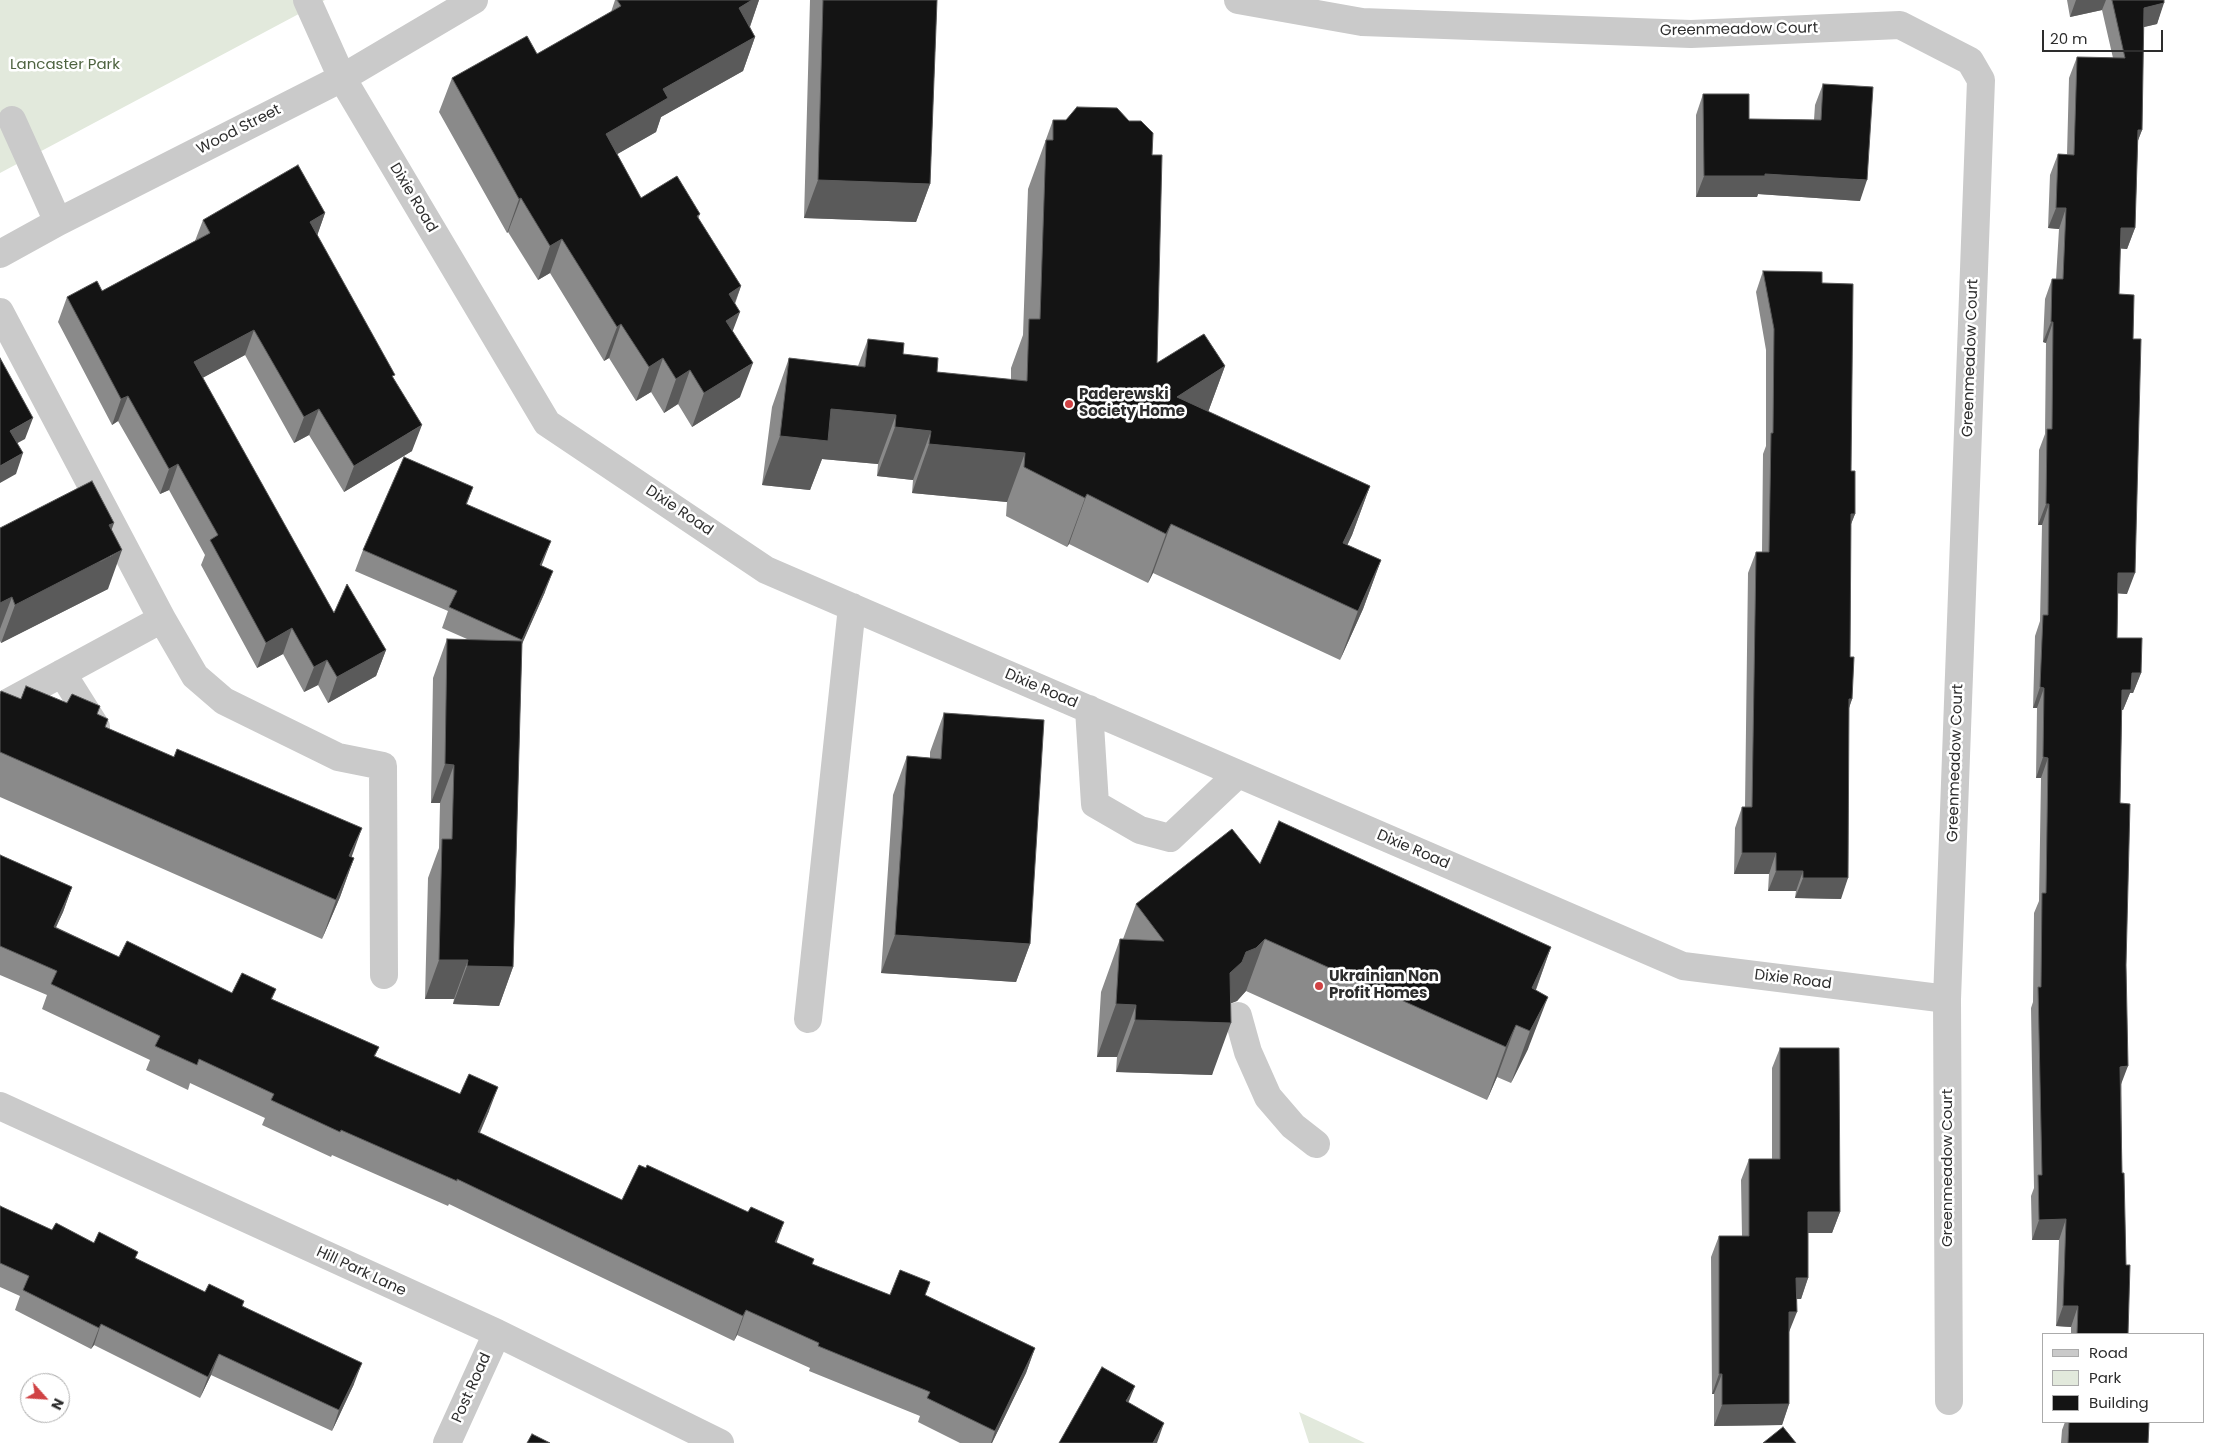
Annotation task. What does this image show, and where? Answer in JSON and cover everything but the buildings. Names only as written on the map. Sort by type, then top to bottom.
[{"type":"street","name":"Dixie Road","points":[[307,0],[342,78],[547,423],[766,570],[1683,966],[1947,999]]},
{"type":"street","name":"Wood Street","points":[[0,254],[58,222],[342,78],[474,0]]},
{"type":"street","name":"Greenmeadow Court","points":[[1238,0],[1362,22],[1691,34],[1900,25],[1970,61],[1982,80],[1947,999],[1950,1401]]},
{"type":"street","points":[[12,120],[58,222]]},
{"type":"street","points":[[0,312],[162,619],[195,676],[224,701],[338,757],[384,766],[384,975]]},
{"type":"street","points":[[808,1019],[852,607]]},
{"type":"street","points":[[0,707],[162,619]]},
{"type":"street","points":[[62,673],[96,728],[123,738]]},
{"type":"street","points":[[1089,709],[1095,804],[1140,830],[1170,838],[1238,774]]},
{"type":"street","points":[[356,835],[383,846]]},
{"type":"street","points":[[1238,1016],[1248,1052],[1268,1096],[1293,1126],[1316,1144]]},
{"type":"street","name":"Hill Park Lane","points":[[0,1106],[497,1333],[720,1443]]},
{"type":"street","name":"Post Road","points":[[447,1443],[497,1333]]},
{"type":"green space","name":"Lancaster Park","points":[[0,0],[325,0],[0,173]]},
{"type":"green space","points":[[1299,1412],[1365,1443],[1309,1443]]},
{"type":"place","name":"Paderewski Society Home","points":[[1069,404]]},
{"type":"place","name":"Ukrainian Non Profit Homes","points":[[1319,986]]}]
